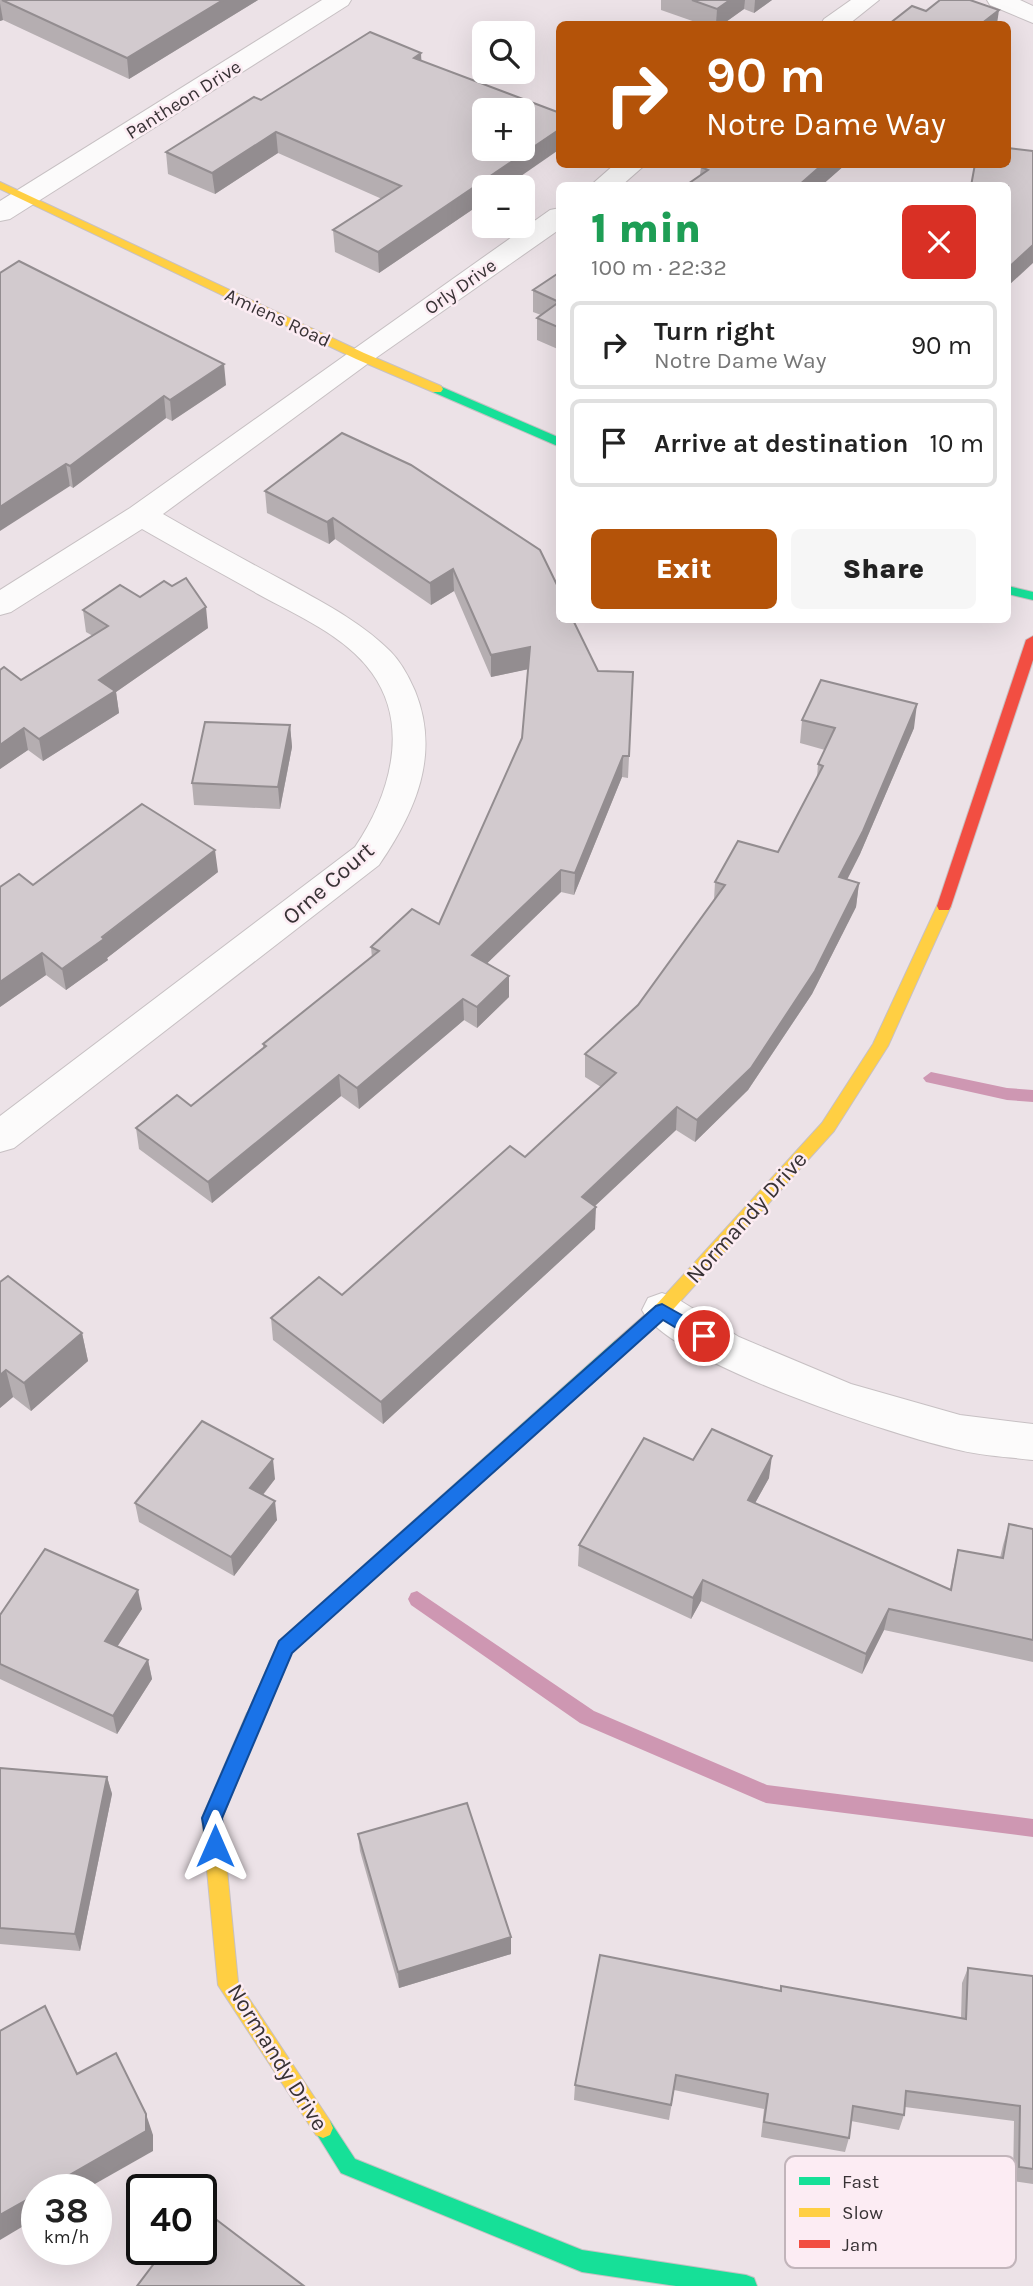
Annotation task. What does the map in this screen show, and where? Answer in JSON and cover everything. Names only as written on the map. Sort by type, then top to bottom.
[{"type":"street","name":"Pantheon Drive","points":[[0,213],[339,0]]},
{"type":"street","points":[[837,21],[867,0]]},
{"type":"street","points":[[999,0],[1033,15]]},
{"type":"street","points":[[608,182],[628,168]]},
{"type":"street","name":"Amiens Road","points":[[0,185],[360,356],[556,441]]},
{"type":"street","name":"Orly Drive","points":[[360,356],[556,219]]},
{"type":"street","points":[[0,605],[141,515],[360,356]]},
{"type":"street","name":"Orne Court","points":[[0,1137],[367,856],[385,831],[402,795],[411,759],[410,723],[397,687],[381,661],[352,636],[300,604],[141,515]]},
{"type":"street","points":[[1011,591],[1033,596]]},
{"type":"street","name":"Normandy Drive","points":[[746,2286],[582,2261],[348,2166],[228,1984],[212,1818],[285,1647],[662,1310],[828,1127],[880,1046],[950,892],[1033,640]]},
{"type":"street","points":[[662,1310],[725,1349],[843,1399],[960,1433],[1033,1442]]},
{"type":"building","points":[[2,0],[223,0],[127,58]]},
{"type":"building","points":[[692,0],[730,0],[717,9]]},
{"type":"building","points":[[940,0],[970,0],[999,10],[985,21],[893,21],[912,6],[926,11]]},
{"type":"building","points":[[370,32],[421,53],[414,58],[472,80],[472,84],[483,84],[520,98],[472,98],[472,161],[513,161],[492,175],[472,175],[472,188],[378,252],[333,230],[401,186],[276,132],[212,173],[166,152],[254,97],[261,100]]},
{"type":"building","points":[[535,104],[556,111],[556,132],[535,146]]},
{"type":"building","points":[[1011,148],[1033,151],[1033,245],[1011,265],[1011,182],[972,182],[974,168],[1011,168]]},
{"type":"building","points":[[703,168],[818,168],[803,182],[691,182],[708,170]]},
{"type":"building","points":[[19,261],[224,364],[170,400],[164,396],[70,466],[66,464],[0,507],[0,273]]},
{"type":"building","points":[[556,275],[556,301],[533,290]]},
{"type":"building","points":[[556,304],[556,326],[537,318]]},
{"type":"building","points":[[342,433],[411,465],[540,550],[556,583],[556,623],[574,623],[598,671],[633,672],[629,756],[623,756],[575,873],[561,870],[472,955],[509,976],[477,1007],[463,999],[357,1088],[339,1075],[208,1182],[136,1128],[177,1095],[191,1106],[379,951],[371,947],[412,909],[439,924],[522,738],[530,647],[491,655],[453,569],[430,583],[333,518],[327,522],[265,491]]},
{"type":"building","points":[[186,578],[206,607],[99,680],[115,691],[39,739],[24,728],[0,745],[0,670],[4,667],[21,680],[108,626],[83,610],[120,585],[140,597],[164,581],[172,586]]},
{"type":"building","points":[[821,680],[917,704],[863,831],[839,877],[859,883],[815,971],[751,1068],[697,1120],[677,1107],[582,1197],[596,1207],[381,1402],[271,1318],[319,1277],[342,1295],[510,1146],[525,1157],[616,1073],[585,1054],[638,1005],[725,885],[715,882],[738,841],[778,852],[823,766],[818,764],[835,728],[802,720]]},
{"type":"building","points":[[205,722],[290,725],[278,787],[192,783]]},
{"type":"building","points":[[142,804],[215,850],[102,937],[104,939],[62,969],[42,953],[0,982],[0,887],[19,874],[33,885]]},
{"type":"building","points":[[8,1276],[82,1333],[24,1383],[6,1370],[0,1375],[0,1282]]},
{"type":"building","points":[[202,1421],[273,1459],[250,1488],[275,1501],[231,1557],[135,1503]]},
{"type":"building","points":[[712,1429],[772,1456],[748,1500],[951,1590],[958,1550],[1003,1558],[1009,1524],[1033,1529],[1033,1640],[889,1609],[866,1654],[703,1580],[693,1598],[579,1545],[644,1438],[693,1460]]},
{"type":"building","points":[[45,1549],[138,1590],[105,1641],[148,1660],[113,1716],[0,1664],[0,1615]]},
{"type":"building","points":[[0,1768],[107,1777],[75,1934],[0,1928]]},
{"type":"building","points":[[467,1803],[511,1937],[398,1972],[358,1834]]},
{"type":"building","points":[[600,1955],[781,1991],[781,1986],[966,2019],[968,1968],[1033,1976],[1033,2169],[1019,2167],[1020,2106],[906,2091],[904,2115],[853,2106],[849,2138],[764,2122],[768,2094],[676,2075],[671,2105],[575,2085]]},
{"type":"building","points":[[45,2006],[77,2074],[116,2053],[146,2114],[146,2131],[71,2174],[21,2174],[21,2203],[0,2215],[0,2031]]},
{"type":"building","points":[[217,2220],[304,2286],[137,2286],[153,2265],[217,2265]]},
{"type":"waterway","points":[[931,1078],[1007,1094],[1033,1096]]},
{"type":"waterway","points":[[417,1599],[587,1717],[766,1794],[1033,1828]]},
{"type":"traffic: fast","points":[[437,389],[556,441]]},
{"type":"traffic: fast","points":[[1011,591],[1033,596]]},
{"type":"traffic: fast","points":[[254,1719],[285,1647],[621,1346]]},
{"type":"traffic: fast","points":[[323,2128],[348,2166],[582,2261],[746,2286]]},
{"type":"traffic: slow","points":[[0,185],[360,356],[437,389]]},
{"type":"traffic: slow","points":[[621,1346],[662,1310],[828,1127],[880,1046],[944,906]]},
{"type":"traffic: slow","points":[[254,1719],[212,1818],[228,1985],[323,2128]]},
{"type":"traffic: jam","points":[[944,906],[1033,640]]},
{"type":"route","points":[[215,1846],[212,1818],[285,1647],[662,1310],[704,1336]]}]
